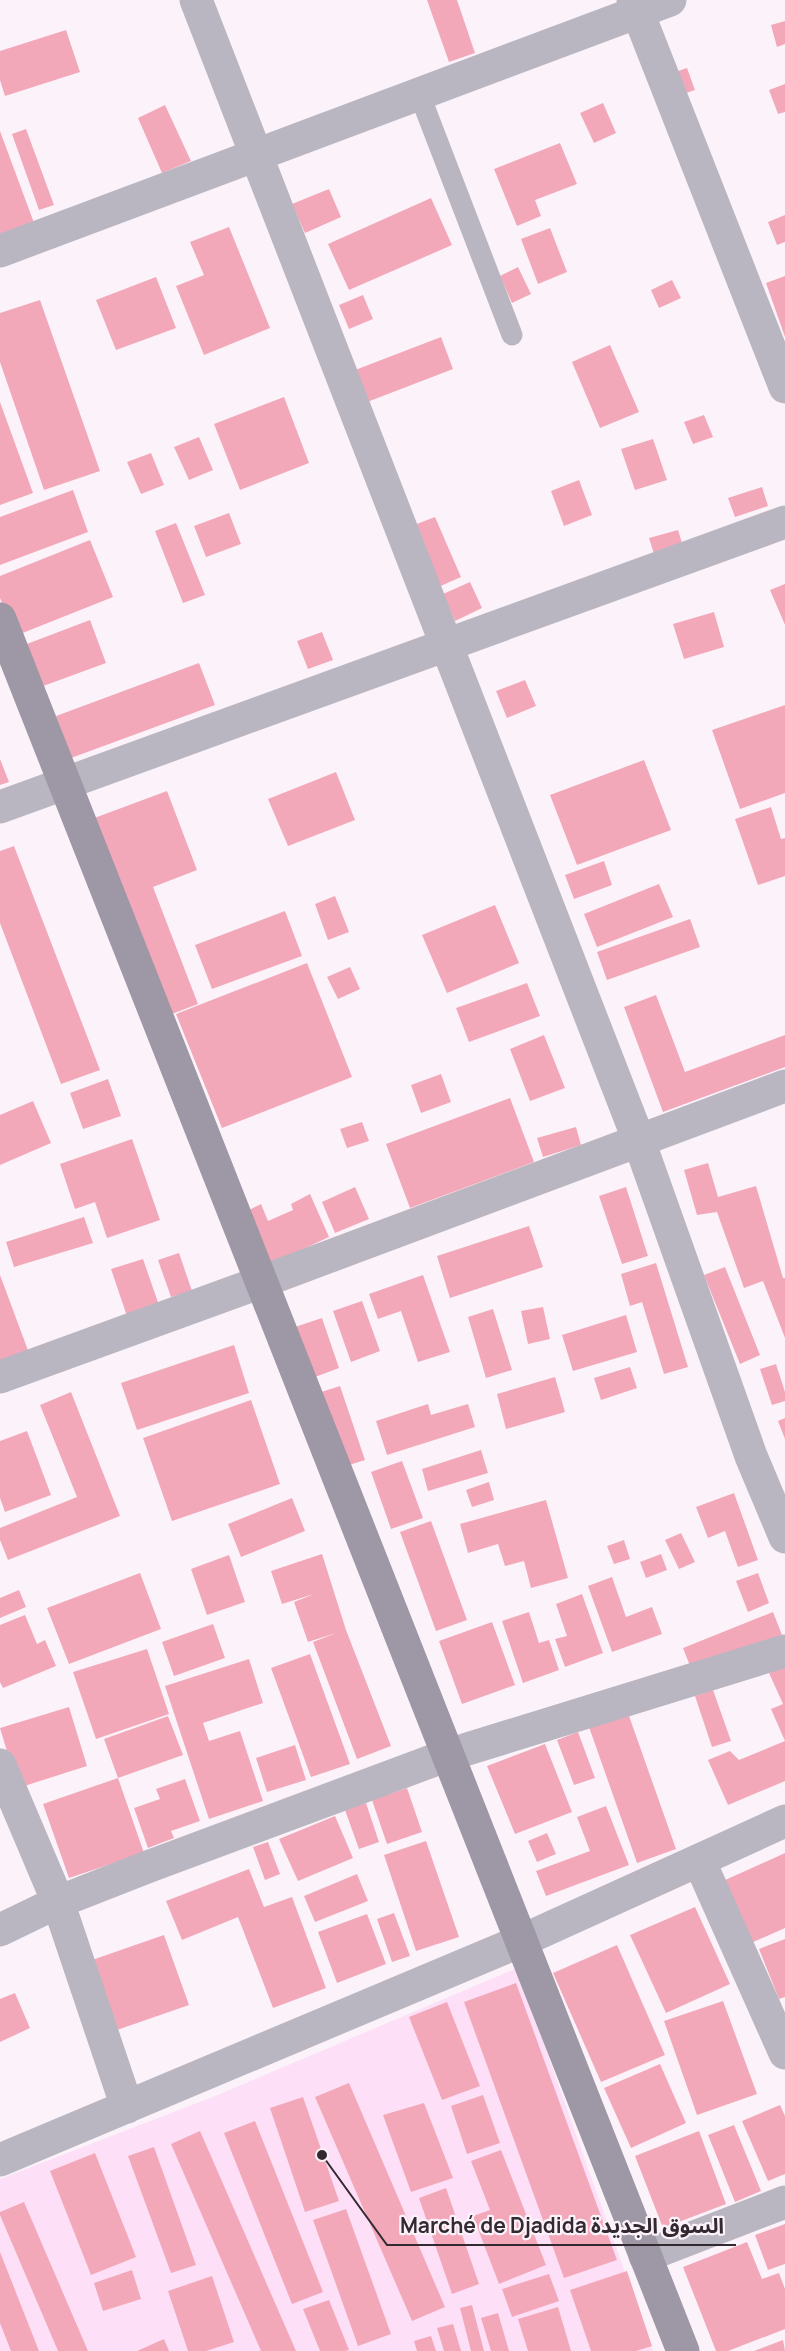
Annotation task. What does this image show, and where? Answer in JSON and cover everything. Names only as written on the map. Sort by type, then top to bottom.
[{"type":"main road","points":[[0,619],[683,2351]]},
{"type":"street","points":[[196,0],[639,1141],[751,1456],[785,1537]]},
{"type":"street","points":[[0,251],[419,93],[635,5],[670,0]]},
{"type":"street","points":[[635,5],[785,387]]},
{"type":"street","points":[[0,807],[785,522]]},
{"type":"street","points":[[0,1377],[785,1086]]},
{"type":"street","points":[[0,1930],[58,1902],[448,1755],[785,1651]]},
{"type":"street","points":[[0,1765],[58,1902],[127,2107]]},
{"type":"street","points":[[0,2160],[521,1941],[785,1821]]},
{"type":"street","points":[[699,1860],[785,2053]]},
{"type":"street","points":[[645,2256],[785,2202]]},
{"type":"lane","points":[[419,93],[512,335]]},
{"type":"shaded area","points":[[517,1968],[653,2351],[0,2351],[0,2179],[215,2096]]},
{"type":"building","points":[[427,0],[457,0],[475,53],[449,62]]},
{"type":"building","points":[[785,21],[785,44],[777,47],[771,25]]},
{"type":"building","points":[[66,30],[80,72],[5,96],[0,80],[0,51]]},
{"type":"building","points":[[687,68],[695,90],[674,97],[666,75]]},
{"type":"building","points":[[785,84],[785,112],[778,114],[769,90]]},
{"type":"building","points":[[603,103],[616,133],[594,143],[580,113]]},
{"type":"building","points":[[165,105],[191,161],[162,173],[138,118]]},
{"type":"building","points":[[26,129],[54,205],[39,210],[12,134]]},
{"type":"building","points":[[0,131],[37,231],[0,245]]},
{"type":"building","points":[[560,143],[577,184],[535,200],[541,216],[517,226],[494,169]]},
{"type":"building","points":[[329,189],[341,217],[305,233],[292,204]]},
{"type":"building","points":[[431,198],[452,245],[349,290],[328,244]]},
{"type":"building","points":[[785,215],[785,242],[777,245],[768,222]]},
{"type":"building","points":[[229,227],[270,328],[204,355],[176,286],[204,275],[190,242]]},
{"type":"building","points":[[550,228],[567,272],[538,284],[521,239]]},
{"type":"building","points":[[518,267],[531,294],[512,303],[500,276]]},
{"type":"building","points":[[785,276],[785,337],[766,283]]},
{"type":"building","points":[[156,277],[176,328],[116,350],[96,300]]},
{"type":"building","points":[[672,280],[681,298],[659,308],[651,290]]},
{"type":"building","points":[[363,295],[373,319],[349,329],[339,305]]},
{"type":"building","points":[[40,300],[100,471],[44,490],[0,362],[0,313]]},
{"type":"building","points":[[441,337],[453,369],[362,404],[350,372]]},
{"type":"building","points":[[610,345],[639,412],[600,428],[572,362]]},
{"type":"building","points":[[284,397],[309,463],[240,490],[214,424]]},
{"type":"building","points":[[0,402],[33,493],[0,505]]},
{"type":"building","points":[[704,415],[713,437],[693,444],[684,422]]},
{"type":"building","points":[[199,437],[213,470],[189,480],[174,447]]},
{"type":"building","points":[[653,439],[667,480],[635,490],[621,449]]},
{"type":"building","points":[[151,453],[164,485],[141,494],[127,462]]},
{"type":"building","points":[[579,480],[592,515],[564,526],[551,491]]},
{"type":"building","points":[[762,487],[768,506],[735,517],[728,498]]},
{"type":"building","points":[[73,490],[88,532],[0,565],[0,517]]},
{"type":"building","points":[[229,513],[241,544],[206,557],[194,526]]},
{"type":"building","points":[[435,517],[461,577],[436,588],[409,527]]},
{"type":"building","points":[[176,523],[205,595],[183,603],[155,531]]},
{"type":"building","points":[[678,530],[684,549],[655,557],[649,538]]},
{"type":"building","points":[[90,540],[113,597],[15,636],[0,598],[0,576]]},
{"type":"building","points":[[470,582],[482,608],[455,621],[443,594]]},
{"type":"building","points":[[785,584],[785,625],[770,590]]},
{"type":"building","points":[[714,612],[724,647],[684,659],[673,624]]},
{"type":"building","points":[[90,620],[106,663],[35,689],[19,647]]},
{"type":"building","points":[[322,632],[333,660],[308,669],[297,641]]},
{"type":"building","points":[[199,663],[215,705],[71,758],[56,716]]},
{"type":"building","points":[[525,680],[536,706],[507,718],[496,691]]},
{"type":"building","points":[[785,705],[785,793],[740,809],[712,730]]},
{"type":"building","points":[[0,759],[9,782],[0,785]]},
{"type":"building","points":[[644,760],[671,830],[577,865],[550,795]]},
{"type":"building","points":[[336,772],[355,820],[288,846],[268,799]]},
{"type":"building","points":[[167,791],[197,870],[153,887],[198,1004],[164,1017],[89,820]]},
{"type":"building","points":[[771,807],[781,839],[785,838],[785,876],[758,885],[735,819]]},
{"type":"building","points":[[14,846],[100,1070],[61,1084],[0,923],[0,851]]},
{"type":"building","points":[[604,861],[612,885],[574,899],[565,875]]},
{"type":"building","points":[[659,884],[673,917],[597,947],[584,914]]},
{"type":"building","points":[[335,896],[349,932],[328,940],[315,904]]},
{"type":"building","points":[[495,905],[519,963],[447,993],[422,935]]},
{"type":"building","points":[[285,911],[302,956],[212,989],[195,945]]},
{"type":"building","points":[[690,919],[700,947],[607,980],[597,952]]},
{"type":"building","points":[[307,963],[352,1077],[222,1128],[176,1014]]},
{"type":"building","points":[[350,967],[360,989],[338,999],[327,977]]},
{"type":"building","points":[[527,983],[540,1016],[469,1042],[456,1008]]},
{"type":"building","points":[[656,995],[685,1072],[785,1035],[785,1067],[663,1112],[624,1007]]},
{"type":"building","points":[[544,1035],[565,1088],[530,1101],[510,1049]]},
{"type":"building","points":[[441,1074],[451,1102],[421,1113],[411,1085]]},
{"type":"building","points":[[108,1079],[121,1116],[83,1129],[70,1093]]},
{"type":"building","points":[[510,1098],[534,1162],[410,1208],[386,1144]]},
{"type":"building","points":[[33,1101],[51,1143],[0,1165],[0,1115]]},
{"type":"building","points":[[362,1122],[369,1141],[347,1148],[340,1129]]},
{"type":"building","points":[[576,1127],[581,1145],[543,1157],[537,1138]]},
{"type":"building","points":[[132,1139],[160,1220],[107,1238],[95,1202],[75,1209],[60,1164]]},
{"type":"building","points":[[708,1163],[718,1197],[756,1186],[783,1278],[785,1278],[785,1338],[763,1281],[744,1288],[717,1212],[697,1215],[684,1170]]},
{"type":"building","points":[[355,1187],[369,1219],[335,1233],[322,1202]]},
{"type":"building","points":[[626,1187],[648,1256],[622,1264],[599,1196]]},
{"type":"building","points":[[310,1194],[329,1237],[265,1267],[241,1214],[261,1204],[268,1221],[293,1210],[291,1204]]},
{"type":"building","points":[[84,1217],[93,1243],[14,1267],[6,1242]]},
{"type":"building","points":[[529,1226],[543,1267],[450,1298],[437,1256]]},
{"type":"building","points":[[179,1253],[192,1291],[171,1297],[158,1260]]},
{"type":"building","points":[[143,1259],[161,1311],[129,1322],[111,1269]]},
{"type":"building","points":[[656,1263],[688,1367],[664,1374],[642,1302],[630,1306],[621,1274]]},
{"type":"building","points":[[725,1267],[760,1355],[740,1364],[704,1275]]},
{"type":"building","points":[[0,1275],[29,1353],[0,1363]]},
{"type":"building","points":[[423,1275],[450,1352],[418,1362],[401,1311],[378,1319],[369,1294]]},
{"type":"building","points":[[362,1301],[380,1351],[351,1362],[333,1311]]},
{"type":"building","points":[[543,1307],[550,1339],[528,1344],[521,1311]]},
{"type":"building","points":[[493,1309],[512,1370],[486,1378],[468,1317]]},
{"type":"building","points":[[626,1315],[637,1352],[573,1371],[562,1335]]},
{"type":"building","points":[[322,1318],[339,1368],[307,1380],[289,1329]]},
{"type":"building","points":[[234,1345],[249,1393],[137,1430],[121,1383]]},
{"type":"building","points":[[776,1364],[785,1392],[785,1401],[772,1405],[760,1369]]},
{"type":"building","points":[[630,1367],[637,1388],[601,1400],[594,1378]]},
{"type":"building","points":[[555,1377],[565,1412],[506,1429],[497,1394]]},
{"type":"building","points":[[340,1386],[365,1460],[343,1467],[318,1393]]},
{"type":"building","points":[[71,1392],[120,1516],[8,1560],[0,1540],[0,1528],[77,1497],[40,1405]]},
{"type":"building","points":[[251,1400],[280,1484],[172,1521],[143,1438]]},
{"type":"building","points":[[428,1404],[431,1415],[468,1404],[475,1427],[387,1455],[376,1421]]},
{"type":"building","points":[[785,1418],[785,1439],[778,1421]]},
{"type":"building","points":[[27,1431],[51,1495],[5,1512],[0,1498],[0,1441]]},
{"type":"building","points":[[481,1450],[488,1473],[428,1491],[422,1469]]},
{"type":"building","points":[[402,1461],[423,1518],[391,1529],[371,1472]]},
{"type":"building","points":[[489,1482],[494,1500],[472,1507],[466,1490]]},
{"type":"building","points":[[734,1493],[758,1560],[738,1567],[725,1531],[708,1538],[696,1507]]},
{"type":"building","points":[[292,1498],[305,1531],[241,1557],[228,1524]]},
{"type":"building","points":[[546,1500],[568,1578],[531,1588],[524,1561],[505,1566],[498,1544],[468,1553],[460,1524]]},
{"type":"building","points":[[431,1521],[467,1620],[436,1631],[400,1532]]},
{"type":"building","points":[[681,1533],[695,1562],[679,1569],[665,1540]]},
{"type":"building","points":[[624,1540],[630,1559],[614,1564],[607,1546]]},
{"type":"building","points":[[322,1554],[346,1630],[391,1746],[357,1759],[313,1642],[336,1633],[308,1642],[294,1602],[314,1594],[282,1604],[271,1571]]},
{"type":"building","points":[[661,1554],[667,1570],[646,1578],[640,1562]]},
{"type":"building","points":[[229,1555],[245,1602],[207,1615],[191,1569]]},
{"type":"building","points":[[140,1573],[161,1629],[69,1664],[47,1608]]},
{"type":"building","points":[[758,1573],[769,1603],[748,1612],[736,1581]]},
{"type":"building","points":[[612,1577],[626,1617],[652,1607],[662,1634],[612,1652],[588,1586]]},
{"type":"building","points":[[19,1590],[26,1607],[0,1618],[0,1598]]},
{"type":"building","points":[[582,1594],[603,1653],[565,1667],[555,1639],[567,1636],[556,1604]]},
{"type":"building","points":[[529,1612],[539,1643],[549,1640],[559,1670],[523,1683],[502,1621]]},
{"type":"building","points":[[773,1612],[782,1635],[692,1671],[683,1648]]},
{"type":"building","points":[[25,1615],[37,1644],[45,1640],[56,1666],[3,1688],[0,1682],[0,1625]]},
{"type":"building","points":[[492,1622],[515,1685],[462,1704],[439,1641]]},
{"type":"building","points":[[213,1624],[225,1658],[174,1676],[162,1642]]},
{"type":"building","points":[[147,1649],[169,1714],[96,1739],[73,1672]]},
{"type":"building","points":[[310,1654],[350,1764],[311,1777],[271,1668]]},
{"type":"building","points":[[249,1659],[263,1703],[203,1723],[209,1741],[240,1731],[263,1801],[209,1819],[165,1686]]},
{"type":"building","points":[[785,1666],[785,1741],[771,1709],[783,1704],[769,1673]]},
{"type":"building","points":[[713,1690],[731,1741],[712,1747],[695,1696]]},
{"type":"building","points":[[69,1707],[87,1766],[18,1788],[0,1728]]},
{"type":"building","points":[[628,1713],[676,1849],[637,1863],[589,1727]]},
{"type":"building","points":[[168,1716],[183,1755],[118,1778],[104,1739]]},
{"type":"building","points":[[578,1732],[595,1778],[574,1785],[557,1740]]},
{"type":"building","points":[[785,1741],[785,1781],[728,1805],[708,1760],[730,1751],[739,1760]]},
{"type":"building","points":[[545,1744],[572,1812],[515,1834],[487,1766]]},
{"type":"building","points":[[295,1745],[306,1780],[267,1792],[256,1758]]},
{"type":"building","points":[[118,1778],[144,1853],[69,1878],[43,1804]]},
{"type":"building","points":[[185,1779],[200,1821],[171,1831],[174,1838],[148,1848],[134,1808],[160,1799],[156,1789]]},
{"type":"building","points":[[407,1788],[422,1832],[387,1844],[372,1800]]},
{"type":"building","points":[[366,1803],[379,1842],[359,1849],[345,1810]]},
{"type":"building","points":[[606,1806],[629,1865],[546,1896],[536,1871],[590,1851],[577,1817]]},
{"type":"building","points":[[335,1816],[353,1858],[298,1881],[279,1839]]},
{"type":"building","points":[[547,1833],[556,1854],[537,1862],[528,1841]]},
{"type":"building","points":[[426,1841],[459,1937],[416,1951],[384,1855]]},
{"type":"building","points":[[268,1842],[280,1874],[265,1880],[253,1847]]},
{"type":"building","points":[[785,1853],[785,1928],[751,1943],[723,1881]]},
{"type":"building","points":[[249,1869],[264,1907],[292,1897],[326,1988],[273,2008],[238,1917],[182,1940],[166,1901]]},
{"type":"building","points":[[357,1874],[368,1901],[315,1922],[304,1896]]},
{"type":"building","points":[[695,1907],[730,1984],[666,2013],[630,1935]]},
{"type":"building","points":[[394,1913],[410,1956],[392,1962],[377,1919]]},
{"type":"building","points":[[367,1914],[386,1964],[337,1983],[318,1932]]},
{"type":"building","points":[[164,1935],[189,2005],[117,2030],[92,1960]]},
{"type":"building","points":[[785,1939],[785,1997],[779,1999],[759,1949]]},
{"type":"building","points":[[617,1945],[665,2055],[601,2082],[553,1973]]},
{"type":"building","points":[[516,1983],[617,2260],[564,2278],[464,2002]]},
{"type":"building","points":[[15,1993],[30,2028],[0,2042],[0,1999]]},
{"type":"building","points":[[723,2001],[757,2094],[697,2115],[664,2021]]},
{"type":"building","points":[[447,2002],[480,2086],[442,2100],[409,2017]]},
{"type":"building","points":[[660,2064],[686,2123],[631,2148],[604,2088]]},
{"type":"building","points":[[349,2083],[445,2307],[412,2321],[315,2097]]},
{"type":"building","points":[[483,2095],[500,2143],[467,2154],[451,2106]]},
{"type":"building","points":[[303,2097],[339,2201],[305,2212],[270,2108]]},
{"type":"building","points":[[424,2103],[453,2178],[411,2192],[383,2115]]},
{"type":"building","points":[[780,2105],[785,2116],[785,2174],[768,2181],[742,2121]]},
{"type":"building","points":[[255,2121],[323,2292],[292,2304],[224,2133]]},
{"type":"building","points":[[734,2125],[761,2191],[735,2202],[708,2135]]},
{"type":"building","points":[[200,2131],[296,2351],[261,2351],[171,2144]]},
{"type":"building","points":[[699,2131],[726,2204],[663,2228],[635,2156]]},
{"type":"building","points":[[154,2147],[196,2265],[171,2273],[128,2156]]},
{"type":"building","points":[[501,2150],[546,2265],[499,2284],[473,2216],[490,2210],[471,2161]]},
{"type":"building","points":[[95,2153],[136,2257],[91,2275],[50,2171]]},
{"type":"building","points":[[446,2188],[479,2284],[452,2294],[419,2198]]},
{"type":"building","points":[[24,2202],[88,2351],[58,2351],[0,2215],[0,2212]]},
{"type":"building","points":[[346,2209],[391,2334],[358,2346],[313,2220]]},
{"type":"building","points":[[785,2224],[785,2264],[768,2270],[755,2235]]},
{"type":"building","points":[[747,2242],[762,2279],[779,2273],[785,2289],[785,2329],[728,2351],[716,2351],[683,2267]]},
{"type":"building","points":[[0,2252],[39,2351],[11,2351],[0,2323]]},
{"type":"building","points":[[132,2270],[141,2299],[103,2311],[94,2283]]},
{"type":"building","points":[[627,2271],[652,2346],[636,2351],[591,2351],[570,2290]]},
{"type":"building","points":[[549,2274],[559,2301],[512,2317],[502,2289]]},
{"type":"building","points":[[212,2276],[234,2342],[206,2351],[188,2351],[168,2291]]},
{"type":"building","points":[[329,2300],[349,2350],[320,2351],[303,2309]]},
{"type":"building","points":[[472,2305],[484,2351],[471,2351],[460,2308]]},
{"type":"building","points":[[558,2307],[571,2351],[528,2351],[518,2319]]},
{"type":"building","points":[[498,2313],[509,2351],[491,2351],[481,2318]]},
{"type":"building","points":[[453,2324],[461,2351],[444,2351],[437,2328]]},
{"type":"building","points":[[431,2336],[436,2351],[417,2351],[414,2341]]},
{"type":"building","points":[[164,2339],[169,2351],[137,2351]]},
{"type":"building","points":[[783,2340],[785,2351],[754,2351]]},
{"type":"place","name":"Marché de Djadida السوق الجديدة","points":[[322,2155]]}]
